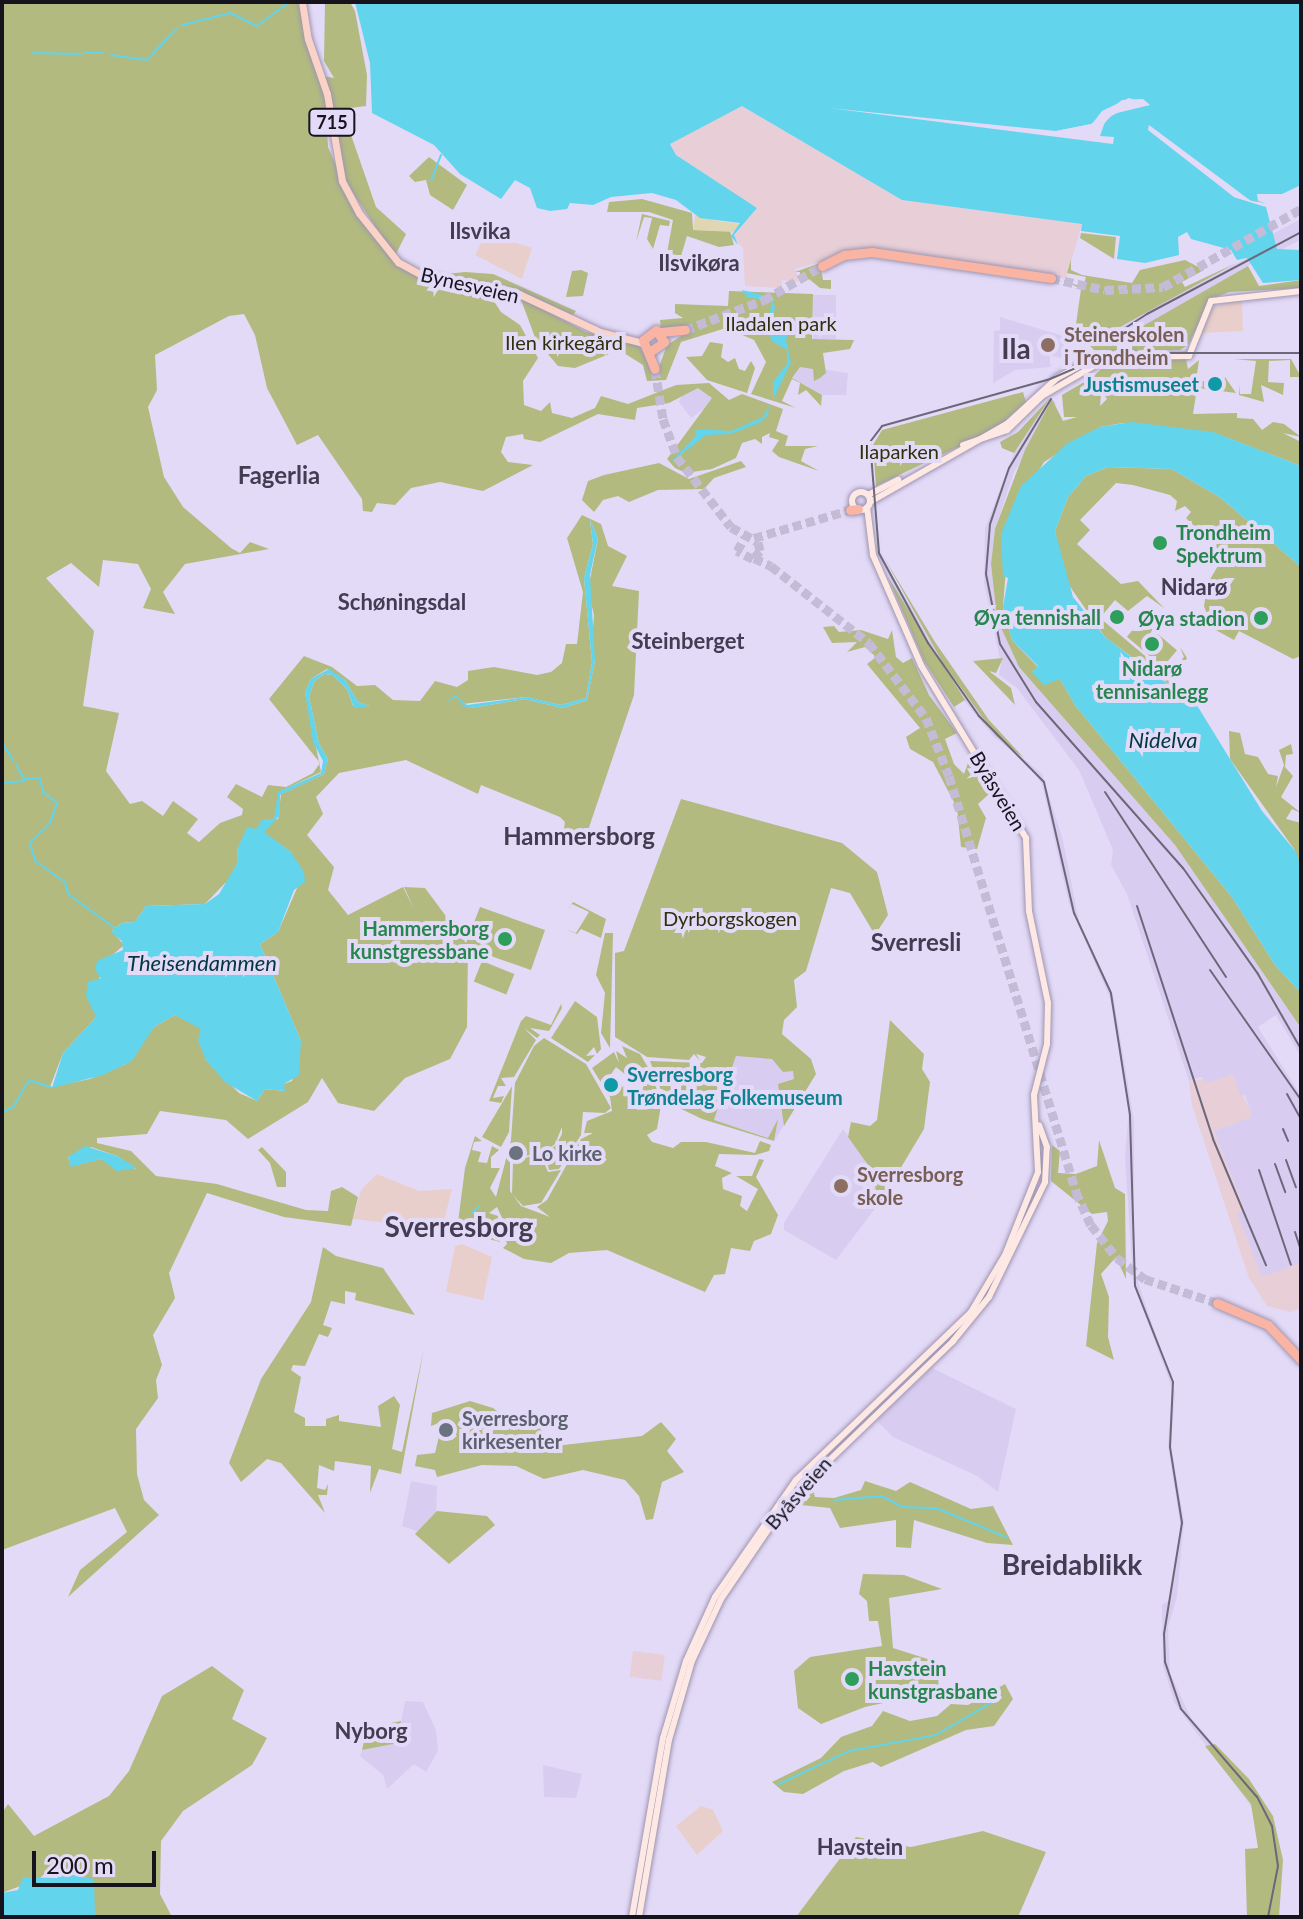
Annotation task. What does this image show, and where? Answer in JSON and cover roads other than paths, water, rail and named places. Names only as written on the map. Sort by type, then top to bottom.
[{"type":"highway","points":[[880,254],[822,266],[848,254],[880,254],[1051,278]]},
{"type":"highway","points":[[652,344],[685,330],[660,332]]},
{"type":"highway","points":[[652,344],[660,332]]},
{"type":"highway","points":[[655,367],[652,344],[660,332]]},
{"type":"highway","points":[[1217,1303],[1268,1325],[1301,1360]]},
{"type":"main road","name":"Bynesveien","points":[[302,2],[308,39],[327,94],[342,181],[359,213],[398,262],[423,276],[519,294],[600,332],[652,344]]},
{"type":"main road","points":[[1189,354],[1211,301],[1301,291]]},
{"type":"main road","points":[[963,445],[1007,424],[1065,374],[1111,354],[1189,354]]},
{"type":"main road","points":[[963,445],[1007,430],[1058,386],[1116,358],[1189,354]]},
{"type":"main road","name":"Byåsveien","points":[[639,1917],[669,1740],[692,1661],[721,1599],[789,1499],[953,1341],[989,1297],[1045,1182],[1047,1147],[1039,1125],[1034,1095],[1047,1044],[1048,1003],[1029,911],[1026,838],[928,679],[873,555],[859,505],[963,445]]},
{"type":"main road","name":"Byåsveien","points":[[632,1917],[663,1738],[686,1661],[715,1597],[796,1480],[980,1299],[1035,1187],[1039,1125]]},
{"type":"water","points":[[355,2],[1301,2],[1301,185],[1282,194],[1257,194],[1258,201],[1266,203],[1251,201],[1149,125],[1148,130],[1234,197],[1266,207],[1277,249],[1301,250],[1301,280],[1263,283],[1247,258],[1237,260],[1231,250],[1191,239],[1187,232],[1178,237],[1179,255],[1145,263],[1117,259],[1120,236],[1081,231],[1082,224],[902,200],[742,106],[670,144],[676,155],[757,208],[734,235],[738,245],[731,236],[740,223],[700,218],[676,200],[652,193],[611,197],[593,205],[570,203],[567,209],[550,211],[537,208],[530,188],[515,180],[501,199],[460,174],[434,145],[372,113],[370,63]],"holes":[[[1129,98],[1150,105],[1126,108],[1106,119],[1100,136],[1114,137],[1113,144],[829,108],[1056,131],[1092,124],[1102,111]]]},
{"type":"water","points":[[742,290],[771,297],[775,307],[770,327],[789,328],[786,340],[791,362],[773,400],[773,382],[787,364],[787,350],[772,341],[767,327],[772,301],[747,297]]},
{"type":"water","points":[[769,406],[768,415],[761,422],[731,434],[706,435],[670,463],[696,436],[695,429],[731,431],[763,417]]},
{"type":"water","name":"Nidelva","points":[[1131,422],[1213,432],[1301,466],[1301,567],[1221,498],[1172,469],[1108,467],[1086,476],[1068,497],[1055,531],[1073,597],[1105,637],[1198,707],[1262,811],[1296,852],[1301,867],[1301,993],[1275,965],[1232,897],[1075,705],[1060,679],[1044,685],[1032,672],[1038,666],[1012,640],[1003,607],[1008,578],[1003,576],[1001,534],[1021,486],[1068,443],[1100,427]]},
{"type":"water","points":[[590,520],[598,538],[590,575],[595,661],[587,700],[563,708],[524,699],[471,708],[463,706],[457,697],[445,702],[456,695],[467,705],[526,697],[561,705],[586,698],[592,662],[584,578],[593,544]]},
{"type":"water","name":"Theisendammen","points":[[329,669],[345,680],[358,702],[370,706],[354,708],[347,689],[333,675],[324,674],[314,682],[309,696],[319,744],[328,759],[324,774],[280,795],[280,815],[264,832],[291,852],[304,872],[305,882],[294,890],[278,932],[260,944],[301,1041],[299,1075],[284,1084],[285,1091],[265,1089],[257,1101],[225,1082],[206,1060],[198,1040],[201,1029],[175,1015],[154,1027],[132,1061],[103,1075],[52,1088],[63,1053],[96,1017],[86,996],[88,982],[101,978],[95,970],[97,961],[123,950],[122,941],[111,932],[121,923],[135,922],[146,906],[205,904],[219,894],[238,862],[237,850],[247,827],[256,829],[262,820],[274,819],[278,792],[321,773],[323,761],[313,742],[305,692],[311,679]]},
{"type":"water","points":[[85,1146],[117,1156],[137,1168],[117,1171],[101,1159],[71,1167],[68,1157]]},
{"type":"water","points":[[62,1873],[94,1879],[95,1917],[2,1917],[2,1893],[18,1890],[23,1877],[57,1878]]},
{"type":"waterway","points":[[182,25],[231,13],[257,26],[289,2]]},
{"type":"waterway","points":[[111,55],[147,60],[177,28]]},
{"type":"waterway","points":[[32,53],[81,54]]},
{"type":"waterway","points":[[85,53],[103,53]]},
{"type":"waterway","points":[[431,181],[441,155]]},
{"type":"waterway","points":[[2,742],[13,760]]},
{"type":"waterway","points":[[16,765],[24,779],[40,778],[43,792],[57,803],[50,823],[30,843],[35,861],[65,882],[68,894],[116,929]]},
{"type":"waterway","points":[[2,783],[25,781]]},
{"type":"waterway","points":[[2,1112],[13,1107],[29,1080],[50,1087]]},
{"type":"waterway","points":[[472,1213],[479,1206]]},
{"type":"waterway","points":[[835,1500],[882,1496],[903,1507],[936,1508],[1006,1537]]},
{"type":"waterway","points":[[779,1784],[849,1751],[936,1735],[996,1700]]},
{"type":"tunnel","points":[[1051,278],[1105,290],[1163,287],[1301,209]]},
{"type":"tunnel","points":[[685,330],[764,300],[822,266]]},
{"type":"tunnel","points":[[655,369],[663,419],[677,457],[731,527],[758,542],[760,551],[753,559],[737,551],[745,537]]},
{"type":"tunnel","points":[[754,538],[850,510]]},
{"type":"tunnel","points":[[754,558],[771,566],[869,643],[926,718],[949,776],[1076,1192],[1091,1225],[1117,1258],[1145,1279],[1217,1303]]},
{"type":"tram line","points":[[1268,1917],[1278,1866],[1272,1826],[1257,1797],[1181,1709],[1165,1662],[1164,1634],[1182,1523],[1170,1447],[1173,1382],[1135,1286],[1130,1115],[1111,993],[1074,913],[1044,782],[979,716],[928,643],[879,553],[870,442],[882,426],[1050,379],[1111,353],[1301,353]]},
{"type":"railway","points":[[1102,343],[1147,314],[1301,232]]},
{"type":"railway","points":[[1051,399],[1009,468],[990,524],[986,574],[1000,644],[1036,702],[1183,868],[1258,974],[1301,1049]]},
{"type":"railway","points":[[1105,792],[1226,977]]},
{"type":"railway","points":[[1137,906],[1213,1139],[1266,1265]]},
{"type":"railway","points":[[1210,970],[1301,1100]]},
{"type":"railway","points":[[1287,1094],[1301,1119]]},
{"type":"railway","points":[[1283,1129],[1288,1141]]},
{"type":"railway","points":[[1286,1160],[1296,1187]]},
{"type":"railway","points":[[1275,1164],[1285,1192]]},
{"type":"railway","points":[[1259,1170],[1291,1265]]},
{"type":"railway","points":[[1295,1232],[1300,1247]]},
{"type":"place","name":"Steinerskolen i Trondheim","points":[[1048,345]]},
{"type":"place","name":"Justismuseet","points":[[1215,384]]},
{"type":"place","name":"Trondheim Spektrum","points":[[1160,543]]},
{"type":"place","name":"Øya tennishall","points":[[1117,617]]},
{"type":"place","name":"Øya stadion","points":[[1261,618]]},
{"type":"place","name":"Nidarø tennisanlegg","points":[[1152,644]]},
{"type":"place","name":"Hammersborg kunstgressbane","points":[[505,939]]},
{"type":"place","name":"Sverresborg Trøndelag Folkemuseum","points":[[611,1085]]},
{"type":"place","name":"Lo kirke","points":[[516,1153]]},
{"type":"place","name":"Sverresborg skole","points":[[841,1186]]},
{"type":"place","name":"Sverresborg kirkesenter","points":[[446,1430]]},
{"type":"place","name":"Havstein kunstgrasbane","points":[[852,1679]]},
{"type":"district","name":"Ilsvika","points":[[480,231]]},
{"type":"district","name":"Ilsvikøra","points":[[699,263]]},
{"type":"district","name":"Ila","points":[[1016,348]]},
{"type":"district","name":"Fagerlia","points":[[279,475]]},
{"type":"district","name":"Nidarø","points":[[1194,587]]},
{"type":"district","name":"Schøningsdal","points":[[402,602]]},
{"type":"district","name":"Steinberget","points":[[688,641]]},
{"type":"district","name":"Hammersborg","points":[[579,836]]},
{"type":"district","name":"Sverresli","points":[[916,942]]},
{"type":"district","name":"Sverresborg","points":[[459,1226]]},
{"type":"district","name":"Breidablikk","points":[[1072,1564]]},
{"type":"district","name":"Nyborg","points":[[371,1731]]},
{"type":"district","name":"Havstein","points":[[860,1847]]},
{"type":"park label","name":"Iladalen park","points":[[781,323]]},
{"type":"park label","name":"Ilen kirkegård","points":[[564,342]]},
{"type":"park label","name":"Ilaparken","points":[[899,451]]},
{"type":"park label","name":"Dyrborgskogen","points":[[730,918]]}]
